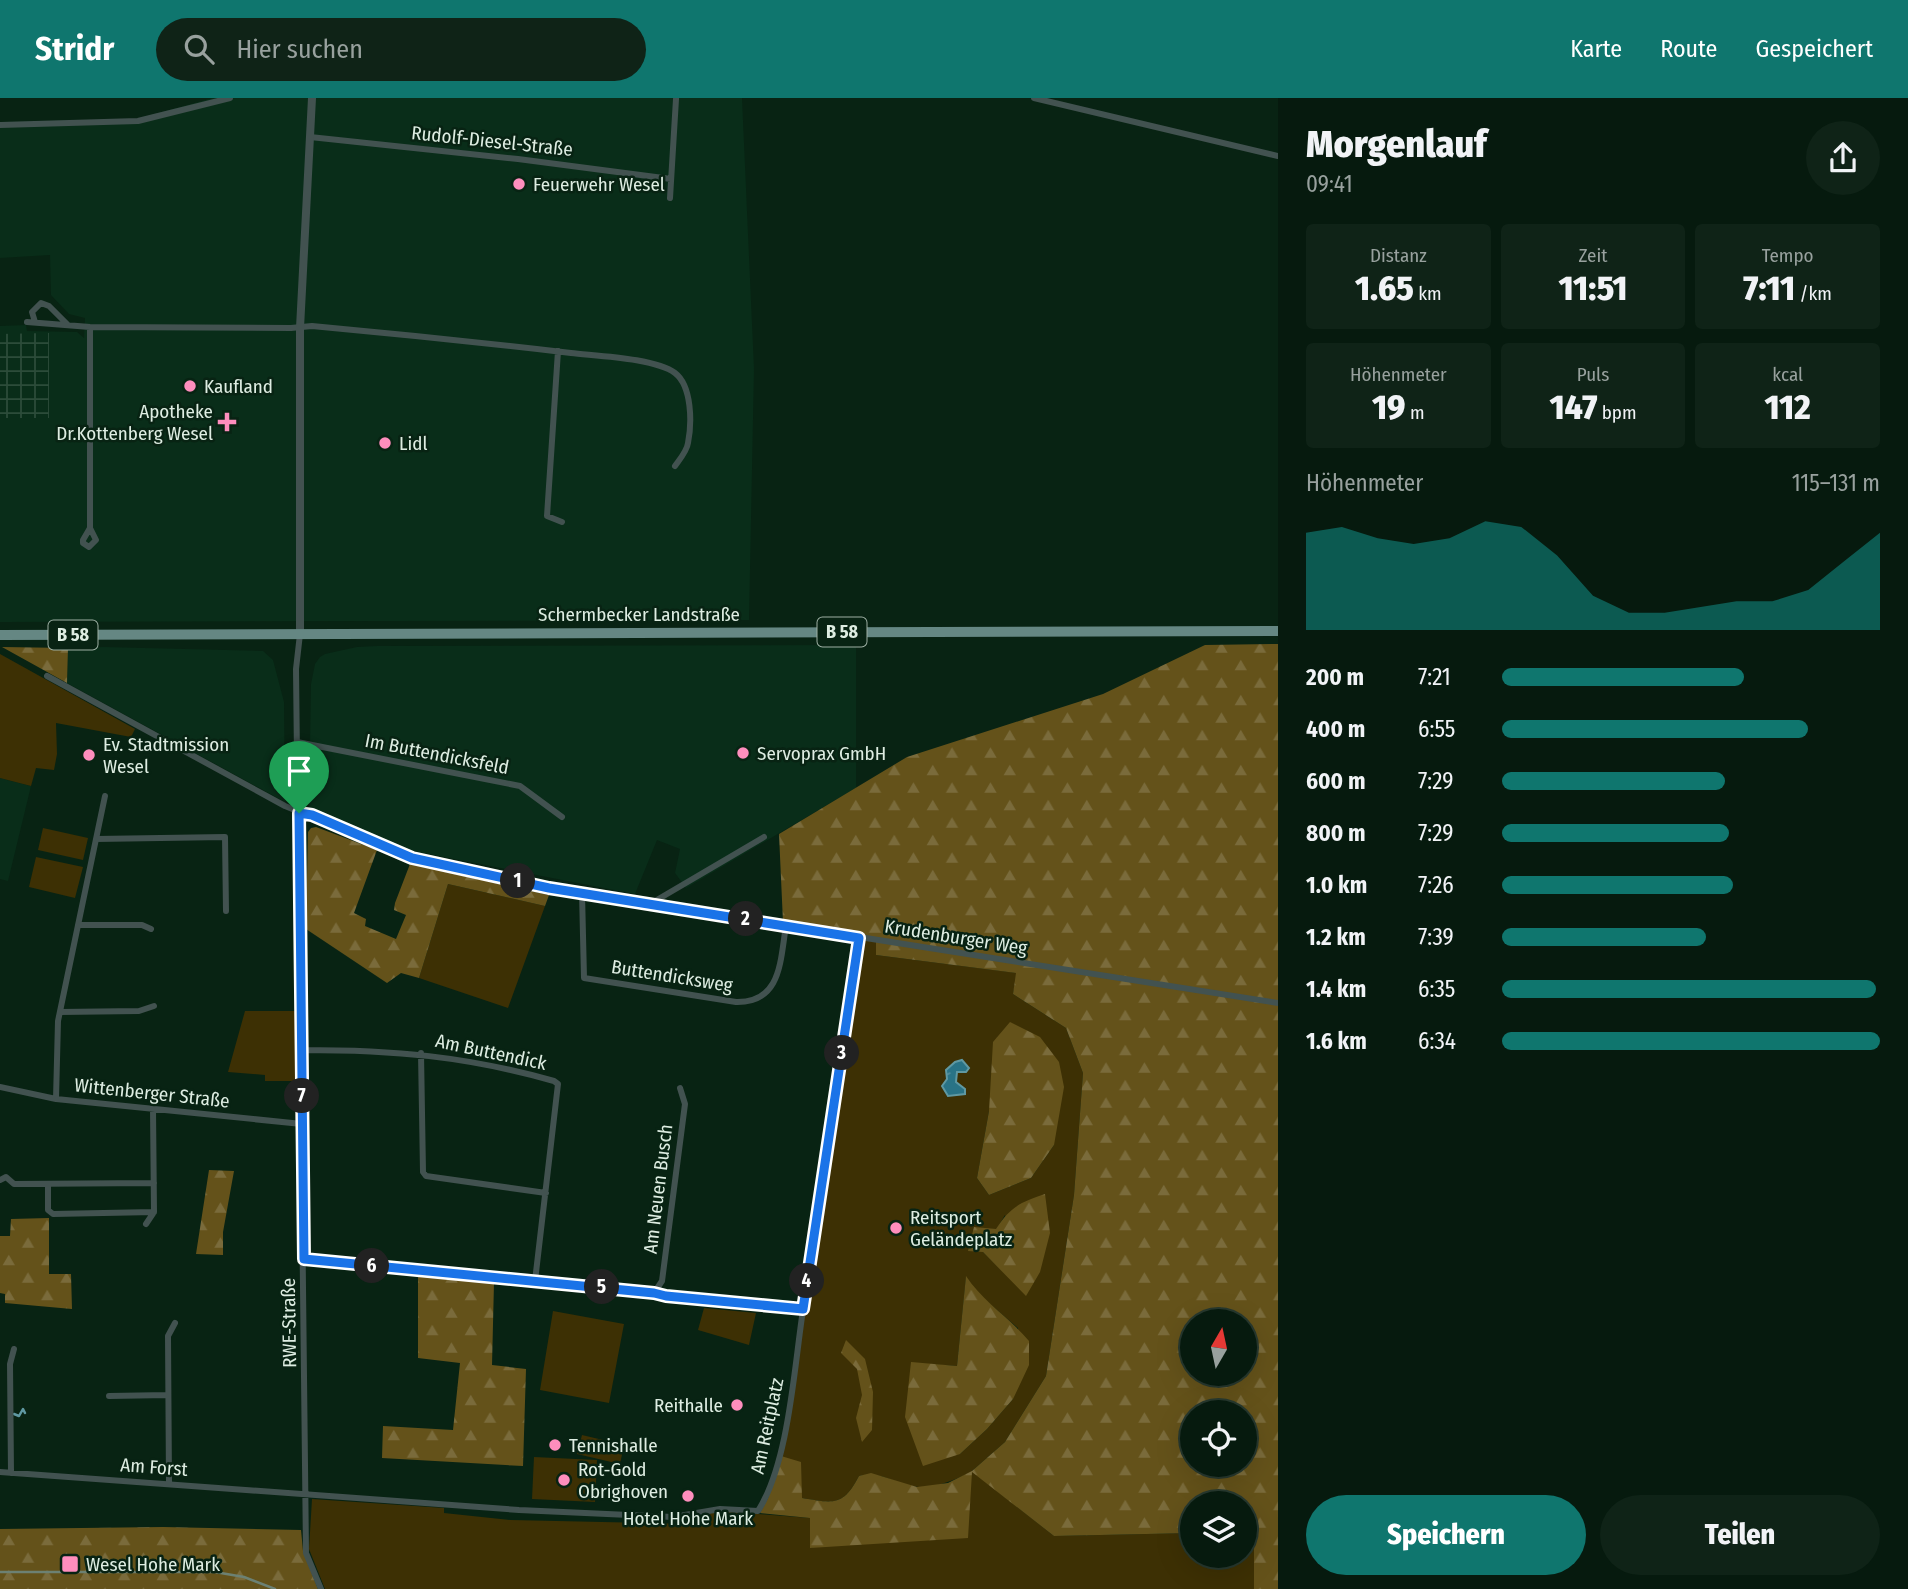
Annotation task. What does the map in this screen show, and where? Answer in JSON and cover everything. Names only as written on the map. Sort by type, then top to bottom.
[{"type":"main road","name":"Schermbecker Landstraße","points":[[0,635],[1278,631]]},
{"type":"street","points":[[0,125],[138,121],[230,98]]},
{"type":"street","points":[[300,634],[300,328],[312,98]]},
{"type":"street","points":[[1034,98],[1278,156]]},
{"type":"street","points":[[670,198],[676,99]]},
{"type":"street","name":"Rudolf-Diesel-Straße","points":[[310,137],[518,159],[671,179]]},
{"type":"street","points":[[36,322],[32,313],[41,303],[49,306],[68,325]]},
{"type":"street","points":[[26,322],[90,327],[312,326],[558,351],[657,365],[675,373],[685,385],[689,399],[688,445],[675,466]]},
{"type":"street","points":[[90,327],[90,528]]},
{"type":"street","points":[[558,351],[547,516],[562,522]]},
{"type":"street","name":"RWE-Straße","points":[[300,634],[296,669],[306,1553],[321,1589]]},
{"type":"street","name":"Krudenburger Weg","points":[[47,676],[299,813],[312,815],[412,858],[582,893],[1278,1003]]},
{"type":"street","name":"Im Buttendicksfeld","points":[[298,743],[520,786],[562,817]]},
{"type":"street","points":[[56,1099],[57,1030],[105,796]]},
{"type":"street","points":[[96,839],[225,837],[226,911]]},
{"type":"street","points":[[650,904],[764,837]]},
{"type":"street","name":"Buttendicksweg","points":[[582,893],[584,978],[736,1002],[757,1000],[774,984],[786,926]]},
{"type":"street","points":[[78,925],[142,925],[151,929]]},
{"type":"street","name":"Am Reitplatz","points":[[306,1495],[673,1517],[720,1509],[758,1511],[767,1497],[780,1455],[859,938]]},
{"type":"street","points":[[60,1012],[139,1012],[154,1006]]},
{"type":"street","name":"Am Buttendick","points":[[302,1050],[421,1053],[504,1067],[558,1084],[535,1281]]},
{"type":"street","points":[[421,1053],[423,1172],[426,1176],[546,1193]]},
{"type":"street","name":"Wittenberger Straße","points":[[0,1087],[56,1099],[302,1124]]},
{"type":"street","name":"Am Neuen Busch","points":[[654,1293],[662,1281],[685,1104],[680,1088]]},
{"type":"street","points":[[146,1224],[154,1212],[153,1109]]},
{"type":"street","points":[[0,1180],[6,1177],[14,1184],[154,1184]]},
{"type":"street","points":[[48,1184],[48,1210],[53,1214],[154,1212]]},
{"type":"street","points":[[304,1259],[803,1309]]},
{"type":"street","points":[[169,1483],[167,1336],[175,1324]]},
{"type":"street","points":[[10,1473],[10,1364],[14,1349]]},
{"type":"street","points":[[109,1396],[168,1395]]},
{"type":"street","name":"Am Forst","points":[[0,1472],[306,1495]]},
{"type":"shaded area","points":[[213,98],[742,98],[754,369],[749,620],[0,622],[0,326],[26,325],[27,331],[77,332],[84,338],[85,318],[69,314],[51,295],[50,255],[0,258],[0,122],[136,119]]},
{"type":"shaded area","points":[[49,333],[49,418],[0,418],[0,334]]},
{"type":"shaded area","points":[[856,645],[856,788],[686,888],[675,873],[680,849],[657,840],[635,894],[413,851],[314,814],[309,809],[311,684],[315,664],[325,654],[377,646]]},
{"type":"shaded area","points":[[68,648],[263,651],[273,660],[284,702],[285,802],[67,683]]},
{"type":"shaded area","points":[[0,654],[135,729],[131,737],[56,723],[57,754],[54,770],[36,768],[31,786],[0,778]]},
{"type":"shaded area","points":[[0,778],[31,786],[8,881],[0,879]]},
{"type":"shaded area","points":[[43,828],[88,838],[83,860],[38,850]]},
{"type":"shaded area","points":[[36,857],[83,867],[75,898],[29,887]]},
{"type":"shaded area","points":[[448,884],[545,906],[508,1008],[419,978]]},
{"type":"shaded area","points":[[860,939],[876,942],[876,955],[1017,973],[1013,994],[1066,1028],[1083,1073],[1074,1195],[1046,1376],[1005,1442],[972,1471],[1054,1536],[1180,1533],[1180,1568],[1254,1568],[1254,1589],[325,1589],[309,1549],[312,1499],[444,1508],[444,1513],[511,1520],[694,1524],[694,1517],[721,1511],[810,1518],[811,1548],[972,1472],[926,1487],[911,1486],[875,1475],[859,1476],[842,1498],[822,1501],[802,1498],[781,1456]],"holes":[[[989,1111],[1054,1145],[1031,1178],[989,1195],[977,1178]],[[1005,1215],[1027,1295],[983,1252]],[[966,1277],[976,1292],[1018,1328],[1013,1399],[960,1454],[911,1363],[957,1366]]]},
{"type":"shaded area","points":[[245,1011],[295,1011],[296,1081],[265,1081],[265,1075],[228,1072]]},
{"type":"shaded area","points":[[704,1308],[756,1313],[749,1345],[698,1330]]},
{"type":"shaded area","points":[[553,1311],[624,1324],[609,1403],[540,1390]]},
{"type":"shaded area","points":[[582,1435],[624,1445],[620,1464],[577,1454]]},
{"type":"shaded area","name":"Rot-Gold Obrighoven","points":[[534,1457],[597,1460],[595,1502],[532,1499]]},
{"type":"green space","points":[[1278,644],[1278,1589],[1254,1589],[1254,1568],[1257,1568],[1257,1491],[1180,1491],[1180,1533],[1054,1536],[972,1472],[968,1538],[810,1548],[810,1518],[760,1513],[768,1498],[781,1456],[801,1462],[802,1498],[829,1501],[842,1498],[859,1476],[871,1473],[917,1487],[948,1483],[972,1471],[1005,1442],[1046,1376],[1074,1195],[1083,1073],[1066,1028],[1013,994],[1016,973],[876,955],[876,942],[783,922],[779,834],[907,757],[1103,694],[1205,645]]},
{"type":"green space","points":[[2,647],[68,648],[67,683]]},
{"type":"green space","points":[[316,827],[377,850],[354,913],[366,919],[365,926],[396,939],[406,915],[394,910],[395,903],[410,864],[549,895],[545,906],[448,884],[419,978],[401,973],[387,983],[306,929],[308,832]]},
{"type":"green space","points":[[1010,1022],[1040,1037],[1059,1062],[1064,1087],[1054,1145],[1031,1178],[989,1195],[977,1178],[989,1111],[993,1042]]},
{"type":"green space","points":[[209,1170],[234,1171],[223,1232],[223,1255],[196,1254]]},
{"type":"green space","points":[[1045,1194],[1050,1233],[1040,1272],[1026,1296],[983,1252],[968,1251],[974,1227],[996,1229],[1017,1206]]},
{"type":"green space","points":[[49,1218],[49,1274],[71,1274],[72,1309],[5,1303],[5,1294],[0,1293],[0,1236],[10,1236],[11,1219]]},
{"type":"green space","points":[[418,1275],[494,1282],[492,1365],[526,1369],[523,1466],[382,1458],[383,1426],[453,1430],[460,1363],[418,1358]]},
{"type":"green space","points":[[966,1276],[980,1294],[1029,1341],[1029,1365],[1013,1399],[987,1429],[960,1454],[923,1466],[905,1417],[911,1362],[957,1366]]},
{"type":"green space","points":[[846,1340],[865,1359],[873,1392],[872,1430],[862,1442],[856,1418],[862,1395],[857,1369],[841,1353]]},
{"type":"green space","points":[[163,1527],[301,1530],[303,1551],[318,1589],[0,1589],[0,1529]]},
{"type":"water","points":[[962,1060],[969,1068],[966,1072],[957,1072],[956,1082],[965,1089],[965,1094],[948,1096],[942,1086],[947,1079],[946,1070]]},
{"type":"waterway","points":[[14,1414],[19,1416],[23,1409],[25,1413]]},
{"type":"railway","points":[[0,1572],[215,1572],[244,1577],[275,1589]]},
{"type":"place","name":"Feuerwehr Wesel","points":[[519,184]]},
{"type":"place","name":"Kaufland","points":[[190,386]]},
{"type":"place","name":"Apotheke Dr.Kottenberg Wesel","points":[[227,422]]},
{"type":"place","name":"Lidl","points":[[385,443]]},
{"type":"place","name":"Servoprax GmbH","points":[[743,753]]},
{"type":"place","name":"Ev. Stadtmission Wesel","points":[[89,755]]},
{"type":"place","name":"Reitsport Geländeplatz","points":[[896,1228]]},
{"type":"place","name":"Reithalle","points":[[737,1405]]},
{"type":"place","name":"Tennishalle","points":[[555,1445]]},
{"type":"place","name":"Rot-Gold Obrighoven","points":[[564,1480]]},
{"type":"place","name":"Hotel Hohe Mark","points":[[688,1496]]},
{"type":"place","name":"Wesel Hohe Mark","points":[[70,1564]]},
{"type":"route","points":[[299,813],[312,815],[412,858],[549,888],[859,938],[803,1309],[304,1259],[299,813]]}]
